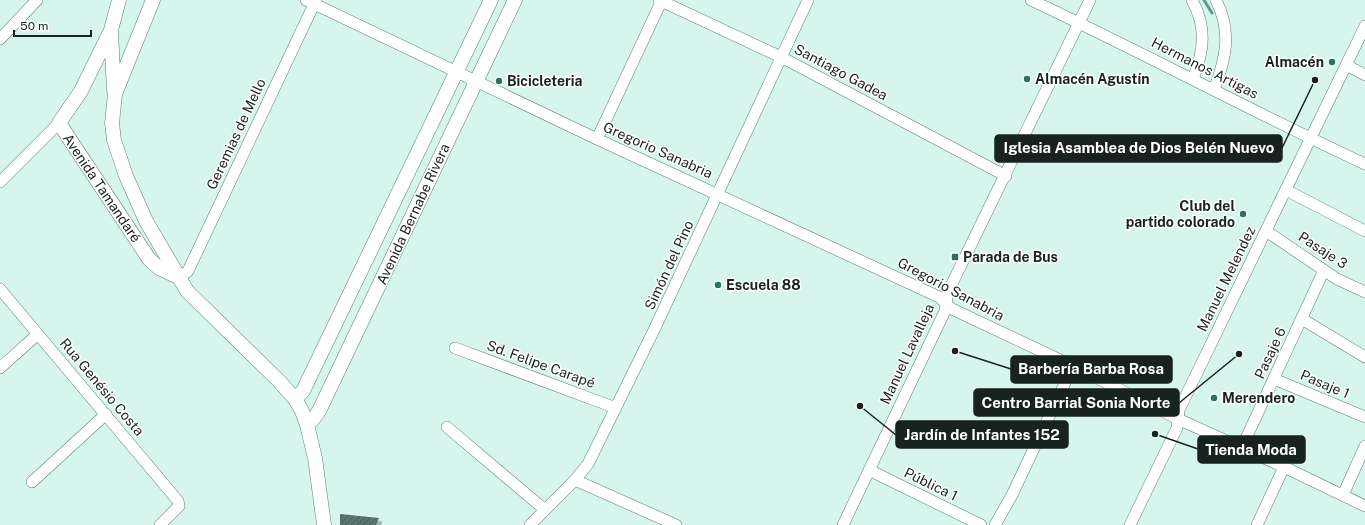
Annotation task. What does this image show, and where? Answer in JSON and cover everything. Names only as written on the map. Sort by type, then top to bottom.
[{"type":"street","points":[[0,39],[36,0]]},
{"type":"street","name":"Avenida Tamandaré","points":[[118,0],[111,30],[81,91],[59,123],[149,259],[159,268],[178,277]]},
{"type":"street","points":[[115,94],[153,0]]},
{"type":"street","name":"Avenida Bernabe Rivera","points":[[295,399],[303,391],[491,0]]},
{"type":"street","name":"Avenida Bernabe Rivera","points":[[307,425],[319,410],[515,0]]},
{"type":"street","points":[[597,139],[661,0]]},
{"type":"street","name":"Santiago Gadea","points":[[661,0],[781,57],[1006,176]]},
{"type":"street","name":"Simón del Pino","points":[[533,524],[544,510],[575,480],[588,464],[719,194],[808,0]]},
{"type":"street","name":"Hermanos Artigas","points":[[1032,0],[1365,164]]},
{"type":"street","name":"Manuel Lavalleja","points":[[843,525],[945,311],[948,292],[1006,176],[1090,0]]},
{"type":"street","points":[[1192,0],[1197,9],[1201,22],[1202,35],[1202,51],[1193,79]]},
{"type":"street","points":[[1214,90],[1226,55],[1224,20],[1216,0]]},
{"type":"street","name":"Gregorio Sanabria","points":[[312,1],[597,139],[719,194],[939,297],[952,309],[1073,366],[1178,419],[1365,506]]},
{"type":"street","name":"Geremias de Mello","points":[[178,277],[184,275],[188,271],[312,1]]},
{"type":"street","name":"Manuel Melendez","points":[[1130,525],[1177,428],[1179,410],[1365,26]]},
{"type":"street","points":[[111,30],[115,94],[112,123],[114,140],[126,176],[146,221],[187,291],[198,304],[279,381],[295,399],[302,411],[315,458],[324,525]]},
{"type":"street","points":[[1346,66],[1365,75]]},
{"type":"street","points":[[0,182],[59,123]]},
{"type":"street","points":[[1286,190],[1365,231]]},
{"type":"street","name":"Pasaje 3","points":[[1266,231],[1337,279],[1365,292]]},
{"type":"street","name":"Pasaje 6","points":[[1242,448],[1324,270]]},
{"type":"street","name":"Rua Genésio Costa","points":[[0,289],[178,501],[179,506],[160,525]]},
{"type":"street","points":[[1302,319],[1365,357]]},
{"type":"street","points":[[0,368],[38,334]]},
{"type":"street","name":"Sd. Felipe Carapé","points":[[455,348],[616,408]]},
{"type":"street","points":[[995,525],[1012,495],[1073,366]]},
{"type":"street","name":"Pasaje 1","points":[[1274,379],[1365,417]]},
{"type":"street","points":[[32,482],[106,414]]},
{"type":"street","points":[[447,427],[544,510]]},
{"type":"street","points":[[1343,495],[1365,446]]},
{"type":"street","points":[[1257,525],[1284,467]]},
{"type":"street","name":"Pública 1","points":[[869,470],[981,525]]},
{"type":"street","points":[[575,480],[676,525]]},
{"type":"building","points":[[340,514],[379,518],[376,525],[340,525]]},
{"type":"waterway","points":[[1204,0],[1212,13]]},
{"type":"place","name":"Almacén","points":[[1332,62]]},
{"type":"place","name":"Almacén Agustín","points":[[1027,79]]},
{"type":"place","name":"Iglesia Asamblea de Dios Belén Nuevo","points":[[1315,80]]},
{"type":"place","name":"Bicicleteria","points":[[499,81]]},
{"type":"place","name":"Club del partido colorado","points":[[1243,214]]},
{"type":"place","name":"Parada de Bus","points":[[955,257]]},
{"type":"place","name":"Escuela 88","points":[[718,285]]},
{"type":"place","name":"Barbería Barba Rosa","points":[[955,351]]},
{"type":"place","name":"Centro Barrial Sonia Norte","points":[[1239,354]]},
{"type":"place","name":"Merendero","points":[[1214,398]]},
{"type":"place","name":"Jardín de Infantes 152","points":[[860,406]]},
{"type":"place","name":"Tienda Moda","points":[[1155,434]]}]
